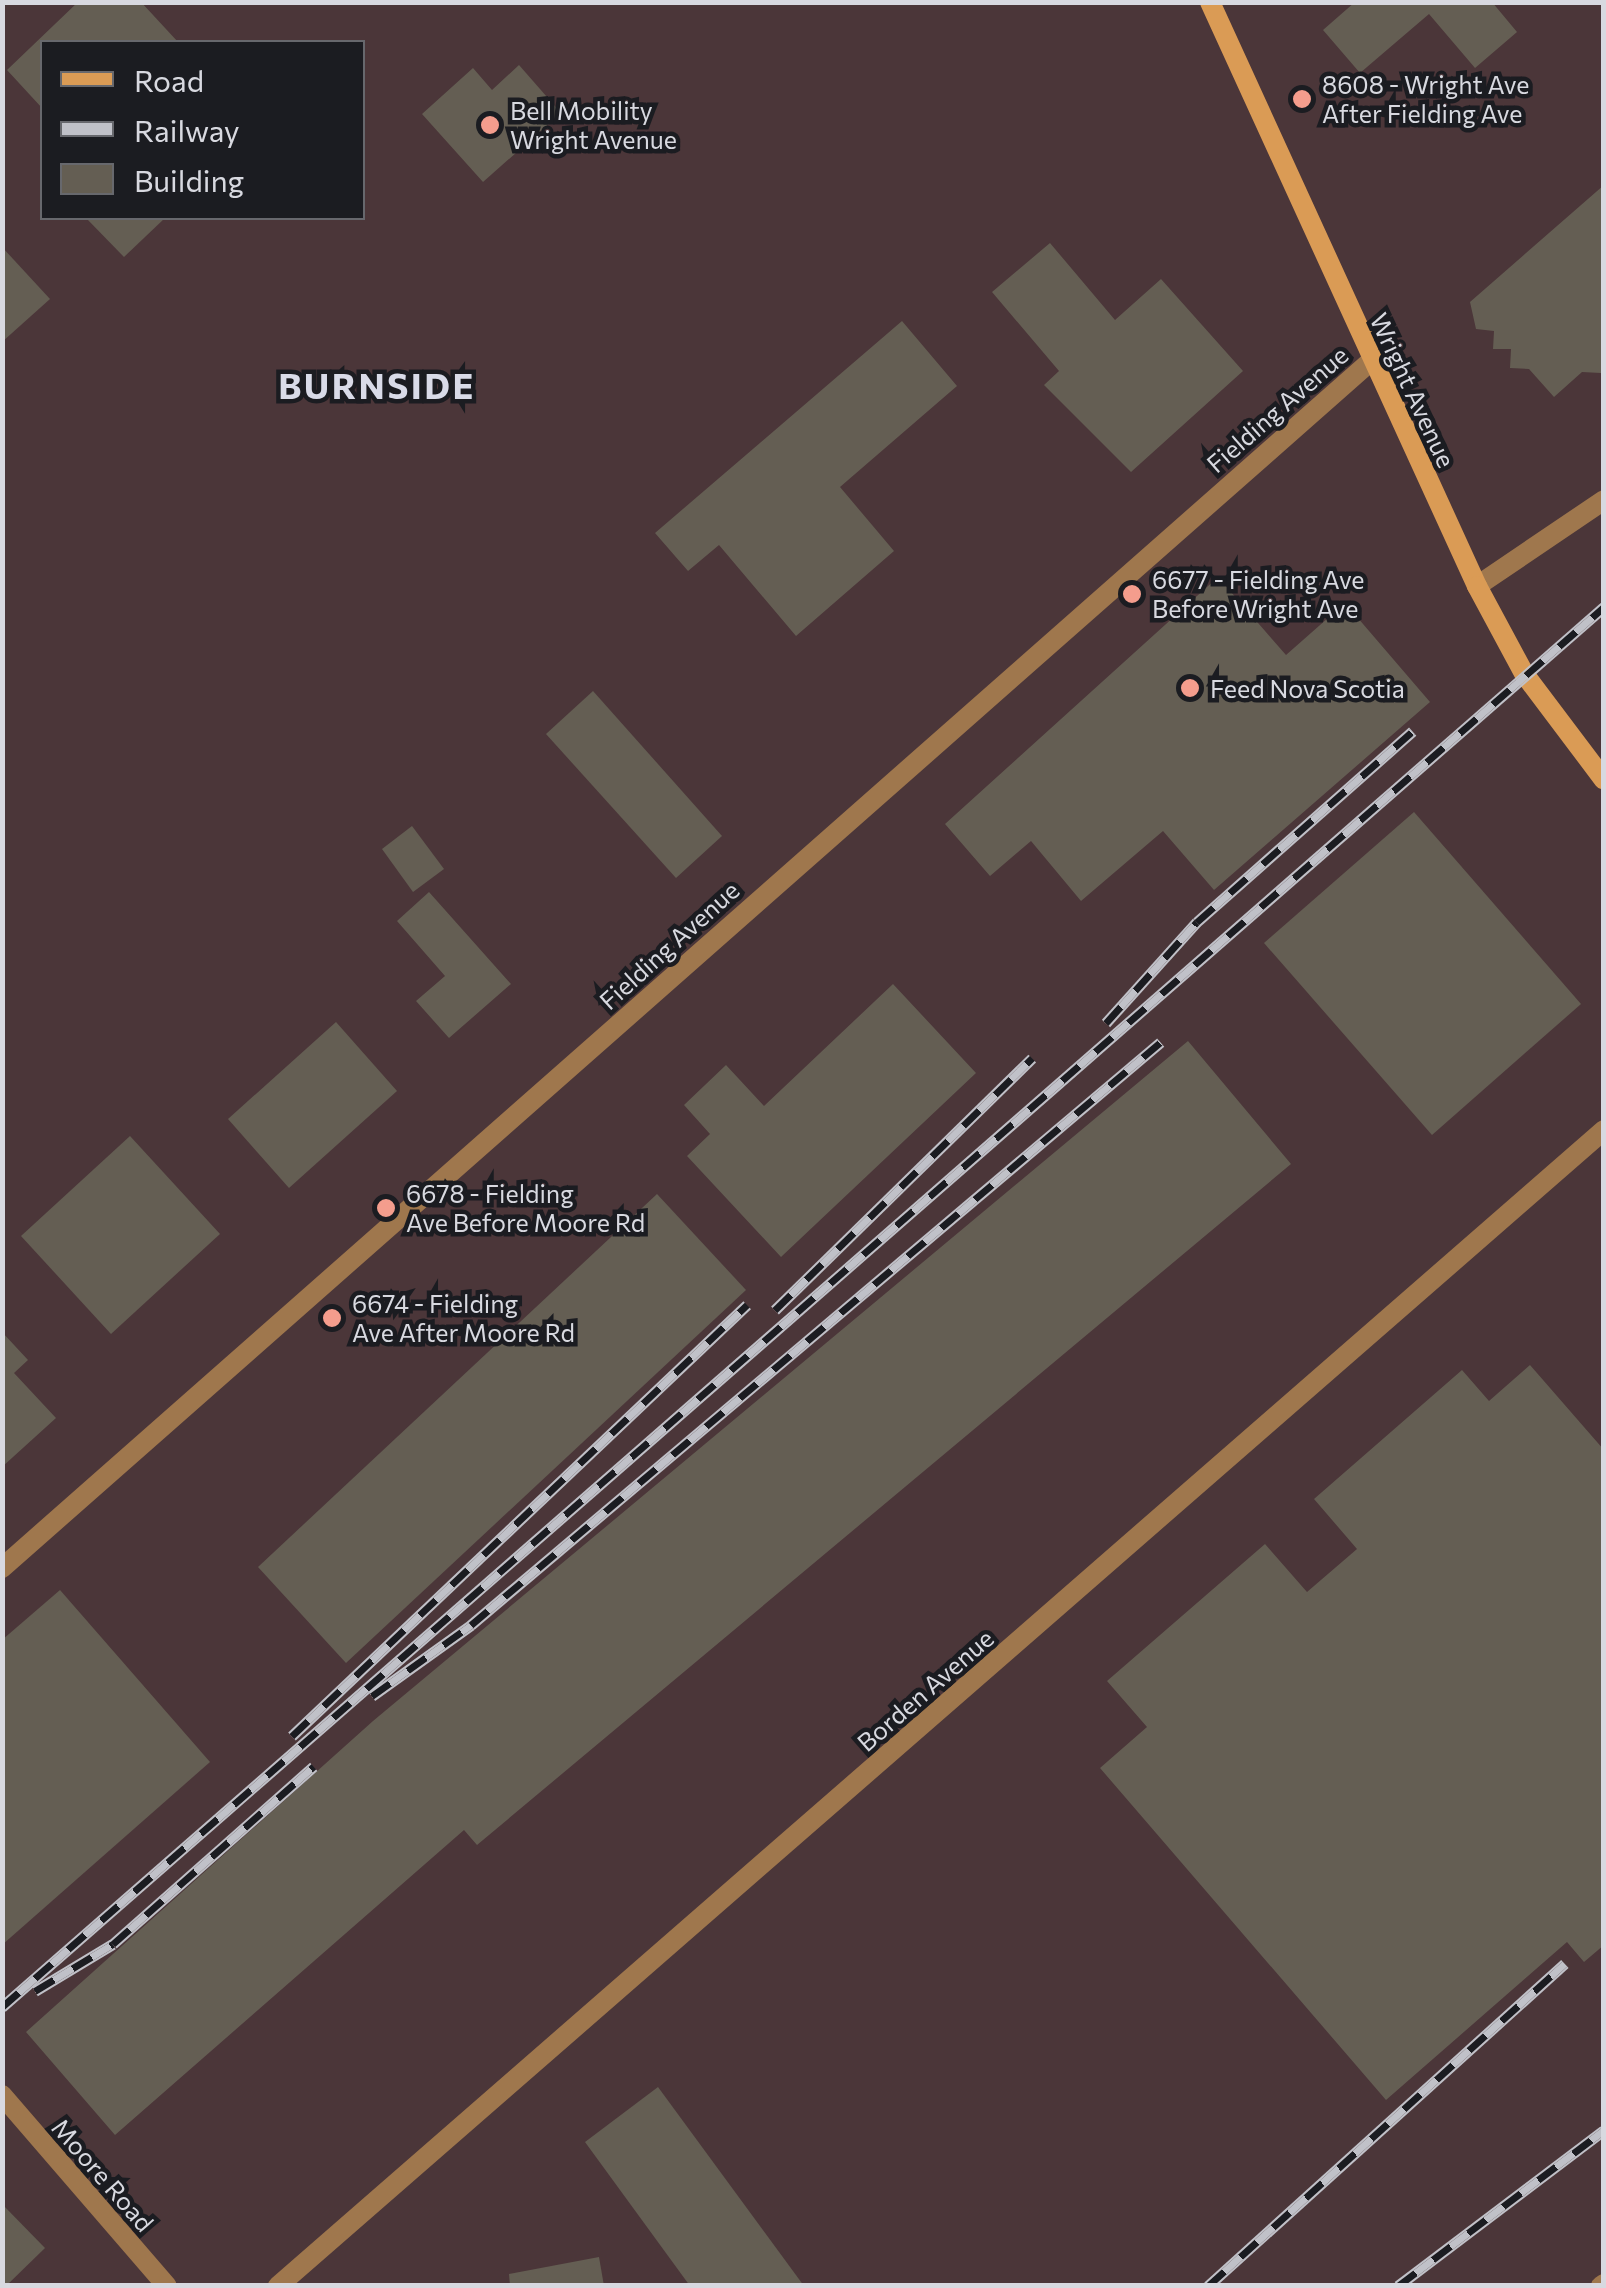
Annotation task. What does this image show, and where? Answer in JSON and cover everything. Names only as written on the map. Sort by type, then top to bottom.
[{"type":"main road","name":"Wright Avenue","points":[[1210,2],[1371,361],[1478,586],[1525,675],[1604,780]]},
{"type":"street","name":"Fielding Avenue","points":[[2,1568],[1371,361]]},
{"type":"street","points":[[1478,586],[1604,500]]},
{"type":"street","name":"Borden Avenue","points":[[278,2286],[1604,1130]]},
{"type":"street","name":"Moore Road","points":[[2,2095],[167,2286]]},
{"type":"shaded area","points":[[3,3],[1603,3],[1603,2285],[3,2285]]},
{"type":"building","points":[[78,2],[141,2],[176,40],[40,40],[40,106],[7,70]]},
{"type":"building","points":[[1355,2],[1492,2],[1517,32],[1475,68],[1429,14],[1360,73],[1323,30]]},
{"type":"building","name":"Bell Mobility Wright Avenue","points":[[519,65],[561,113],[483,182],[422,114],[473,68],[492,90]]},
{"type":"building","points":[[1604,185],[1601,373],[1582,372],[1554,397],[1529,369],[1510,368],[1511,349],[1493,349],[1494,331],[1476,329],[1470,302]]},
{"type":"building","points":[[88,220],[163,220],[124,257]]},
{"type":"building","points":[[1050,243],[1115,320],[1161,279],[1243,371],[1131,472],[1044,385],[1059,371],[992,292]]},
{"type":"building","points":[[2,247],[50,299],[2,342]]},
{"type":"building","points":[[902,321],[957,386],[840,487],[894,551],[796,636],[719,545],[688,571],[655,533]]},
{"type":"building","points":[[1218,577],[1286,655],[1345,603],[1430,702],[1214,890],[1163,831],[1081,901],[1031,841],[990,876],[945,824]]},
{"type":"building","points":[[593,691],[722,836],[676,878],[546,734]]},
{"type":"building","points":[[1414,812],[1581,1004],[1432,1135],[1264,943]]},
{"type":"building","points":[[412,826],[444,869],[413,892],[382,849]]},
{"type":"building","points":[[429,892],[511,984],[449,1038],[416,1001],[445,976],[397,921]]},
{"type":"building","points":[[893,984],[976,1073],[781,1257],[687,1156],[710,1134],[684,1105],[726,1065],[764,1106]]},
{"type":"building","points":[[336,1022],[397,1091],[289,1188],[228,1119]]},
{"type":"building","points":[[1188,1041],[1291,1164],[477,1845],[464,1830],[115,2135],[26,2032],[373,1721]]},
{"type":"building","points":[[130,1136],[220,1234],[111,1334],[21,1236]]},
{"type":"building","points":[[657,1194],[746,1290],[346,1663],[258,1567]]},
{"type":"building","points":[[2,1332],[28,1360],[14,1373],[56,1418],[2,1467]]},
{"type":"building","points":[[1530,1365],[1604,1450],[1604,1945],[1584,1962],[1567,1942],[1386,2100],[1100,1768],[1147,1727],[1107,1681],[1265,1544],[1307,1592],[1357,1549],[1314,1499],[1462,1370],[1489,1401]]},
{"type":"building","points":[[60,1590],[210,1762],[2,1945],[2,1640]]},
{"type":"building","points":[[658,2087],[804,2286],[690,2286],[585,2142]]},
{"type":"building","points":[[2,2204],[45,2248],[6,2286],[2,2286]]},
{"type":"building","points":[[599,2257],[604,2286],[510,2286],[509,2274]]},
{"type":"railway","points":[[2,2007],[1604,607]]},
{"type":"railway","points":[[1106,1023],[1197,922],[1413,731]]},
{"type":"railway","points":[[372,1696],[471,1625],[1161,1042]]},
{"type":"railway","points":[[775,1310],[1032,1058]]},
{"type":"railway","points":[[292,1736],[747,1305]]},
{"type":"railway","points":[[35,1991],[113,1944],[314,1766]]},
{"type":"railway","points":[[1208,2286],[1565,1963]]},
{"type":"railway","points":[[1398,2286],[1604,2130]]},
{"type":"place","name":"8608 - Wright Ave After Fielding Ave","points":[[1302,99]]},
{"type":"place","name":"Bell Mobility Wright Avenue","points":[[490,125]]},
{"type":"place","name":"6677 - Fielding Ave Before Wright Ave","points":[[1132,594]]},
{"type":"place","name":"Feed Nova Scotia","points":[[1190,688]]},
{"type":"place","name":"6678 - Fielding Ave Before Moore Rd","points":[[386,1208]]},
{"type":"place","name":"6674 - Fielding Ave After Moore Rd","points":[[332,1318]]},
{"type":"district","name":"BURNSIDE","points":[[377,385]]}]
